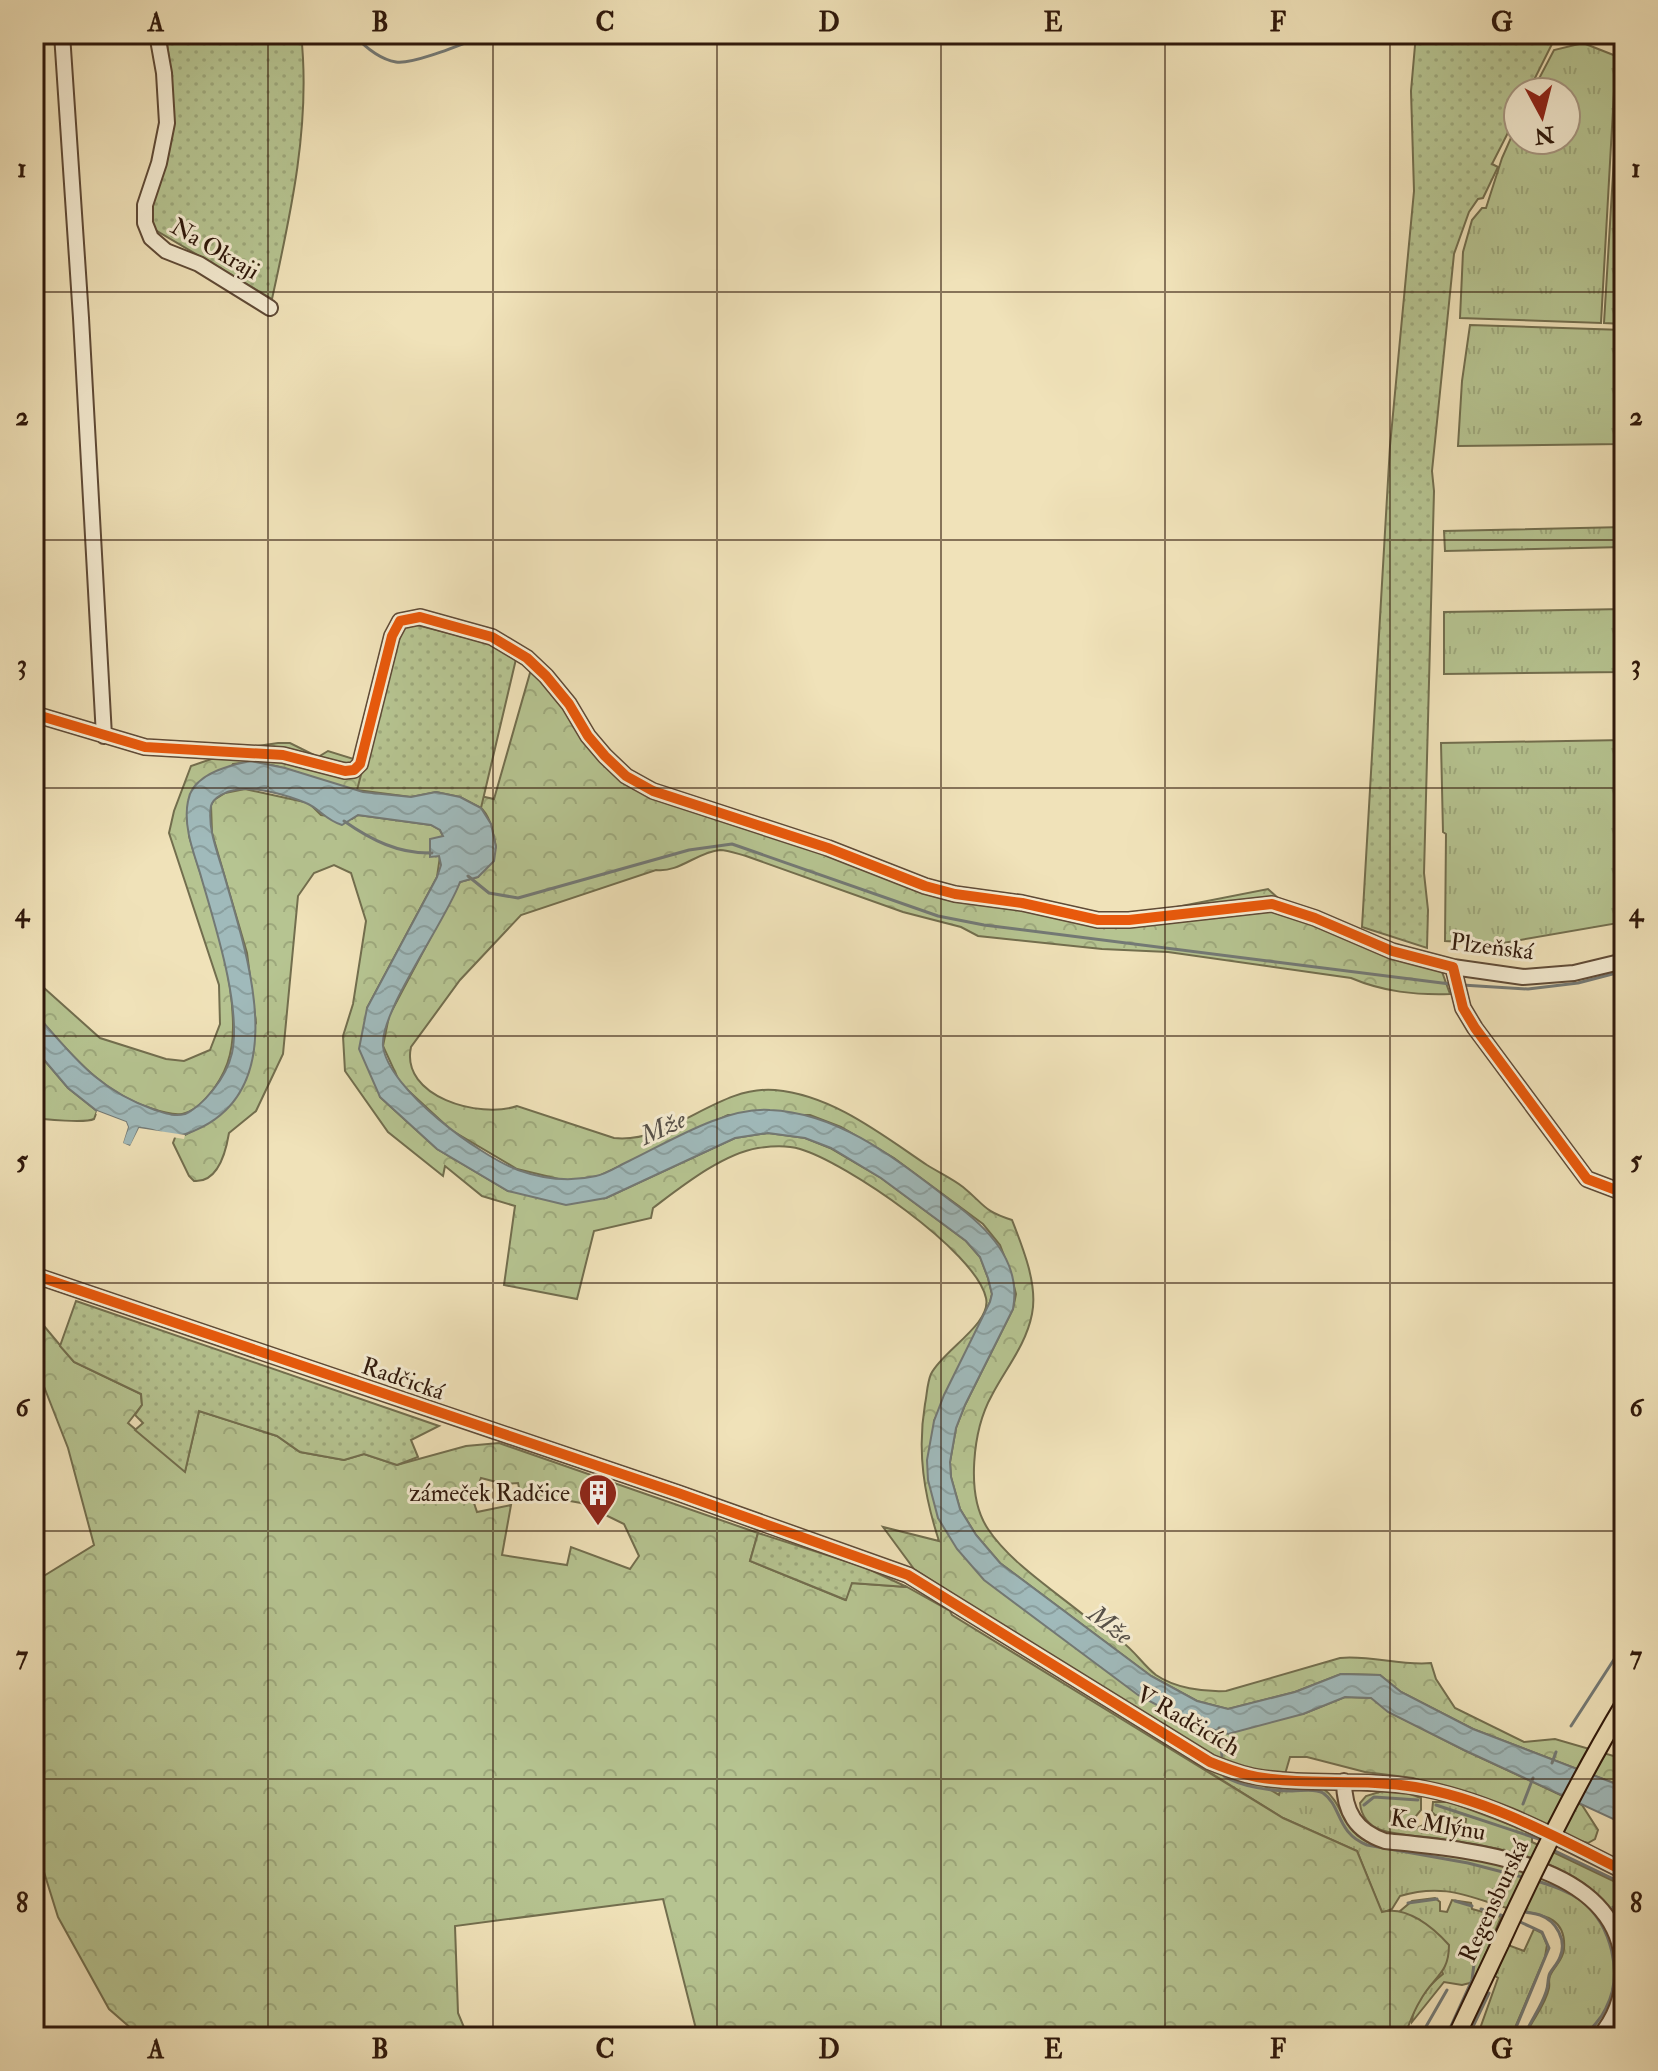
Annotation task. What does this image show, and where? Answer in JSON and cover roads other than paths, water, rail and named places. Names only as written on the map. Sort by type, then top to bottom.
[{"type":"main road","name":"Regensburská","points":[[1456,2037],[1538,1861],[1624,1704]]},
{"type":"street","points":[[34,714],[104,736],[62,34]]},
{"type":"street","name":"Na Okraji","points":[[157,34],[164,73],[167,123],[159,163],[145,205],[145,223],[151,238],[166,251],[199,264],[270,308]]},
{"type":"street","name":"Plzeňská","points":[[104,736],[145,747],[283,755],[345,771],[354,770],[360,764],[392,636],[400,621],[420,617],[492,637],[527,658],[569,704],[588,736],[605,756],[626,776],[653,791],[828,848],[925,886],[1098,920],[1129,920],[1272,904],[1357,935],[1456,979],[1574,973],[1624,961]]},
{"type":"street","points":[[1456,979],[1463,1008],[1475,1028],[1587,1179],[1624,1193]]},
{"type":"street","name":"Radčická","points":[[34,1275],[759,1522]]},
{"type":"street","name":"V Radčicích","points":[[759,1522],[908,1575],[1210,1762],[1257,1777],[1380,1782],[1418,1787],[1465,1800],[1562,1838],[1624,1871]]},
{"type":"street","name":"Ke Mlýnu","points":[[1344,1781],[1347,1809],[1358,1826],[1372,1836],[1385,1841],[1497,1857],[1559,1878],[1587,1894],[1609,1920],[1623,1964],[1624,1978],[1618,2007],[1599,2037]]},
{"type":"water","points":[[251,761],[363,792],[411,797],[436,792],[460,797],[481,808],[491,824],[496,847],[494,861],[478,877],[460,882],[402,989],[385,1031],[383,1046],[401,1082],[438,1119],[482,1151],[518,1170],[537,1176],[586,1178],[604,1174],[697,1127],[734,1114],[770,1110],[796,1113],[844,1129],[866,1141],[910,1170],[989,1234],[1007,1261],[1012,1276],[1013,1309],[965,1405],[956,1428],[950,1462],[960,1509],[976,1535],[1000,1563],[1151,1676],[1197,1701],[1228,1709],[1295,1692],[1341,1674],[1380,1675],[1401,1692],[1473,1729],[1624,1787],[1624,1824],[1464,1750],[1388,1712],[1371,1698],[1345,1697],[1303,1714],[1228,1734],[1189,1722],[1138,1695],[984,1580],[957,1549],[938,1518],[928,1480],[927,1460],[934,1421],[944,1395],[990,1302],[992,1294],[988,1278],[980,1257],[966,1241],[881,1178],[831,1148],[805,1138],[768,1133],[735,1138],[606,1198],[566,1205],[508,1191],[437,1149],[380,1097],[359,1049],[367,1008],[441,865],[439,856],[430,857],[430,839],[443,836],[431,825],[358,815],[342,825],[306,803],[261,790],[232,791],[214,800],[210,815],[212,833],[252,985],[255,1022],[253,1058],[242,1089],[220,1115],[180,1135],[139,1128],[131,1146],[122,1144],[128,1127],[126,1122],[97,1111],[68,1088],[34,1048],[34,1012],[87,1070],[135,1102],[181,1115],[193,1110],[210,1094],[231,1058],[233,1012],[218,938],[190,838],[188,801],[196,784],[213,772]]},
{"type":"waterway","points":[[353,34],[377,55],[396,62],[428,56],[488,34]]},
{"type":"waterway","points":[[344,821],[386,844],[408,851],[432,853]]},
{"type":"waterway","points":[[468,876],[489,893],[518,898],[689,850],[732,844],[938,916],[984,925],[1450,984]]},
{"type":"waterway","points":[[1462,985],[1528,989],[1578,983],[1624,971]]},
{"type":"waterway","points":[[1571,1726],[1624,1644]]},
{"type":"waterway","points":[[1219,1728],[1222,1756]]},
{"type":"waterway","points":[[1552,1763],[1556,1752]]},
{"type":"waterway","points":[[1224,1776],[1257,1788],[1320,1791],[1334,1805],[1350,1834],[1367,1845],[1468,1863],[1526,1878]]},
{"type":"waterway","points":[[1523,1804],[1533,1778]]},
{"type":"waterway","points":[[1364,1805],[1374,1797],[1418,1800]]},
{"type":"waterway","points":[[1436,1805],[1542,1840]]},
{"type":"waterway","points":[[1553,1844],[1624,1880]]},
{"type":"waterway","points":[[1553,1850],[1624,1884]]},
{"type":"waterway","points":[[1537,1881],[1582,1901],[1601,1923],[1612,1951],[1614,1980],[1611,1995],[1602,2016],[1583,2037]]},
{"type":"waterway","points":[[1408,1903],[1437,1899]]},
{"type":"waterway","points":[[1455,1901],[1472,1906]]},
{"type":"waterway","points":[[1613,1907],[1624,1927]]},
{"type":"waterway","points":[[1481,1909],[1507,1917]]},
{"type":"waterway","points":[[1446,2037],[1472,1980],[1478,1932],[1487,1911]]},
{"type":"waterway","points":[[1522,1911],[1540,1915],[1551,1922],[1559,1932],[1562,1945],[1559,1959],[1549,1975],[1544,1998],[1524,2037]]},
{"type":"waterway","points":[[1512,2037],[1549,1948],[1542,1932],[1518,1921]]},
{"type":"waterway","points":[[1420,2037],[1447,1990]]},
{"type":"waterway","points":[[1468,2037],[1489,1993]]},
{"type":"place","name":"zámeček Radčice","points":[[598,1527]]},
{"type":"water label","name":"Mže","points":[[663,1128]]},
{"type":"water label","name":"Mže","points":[[1110,1625]]}]
